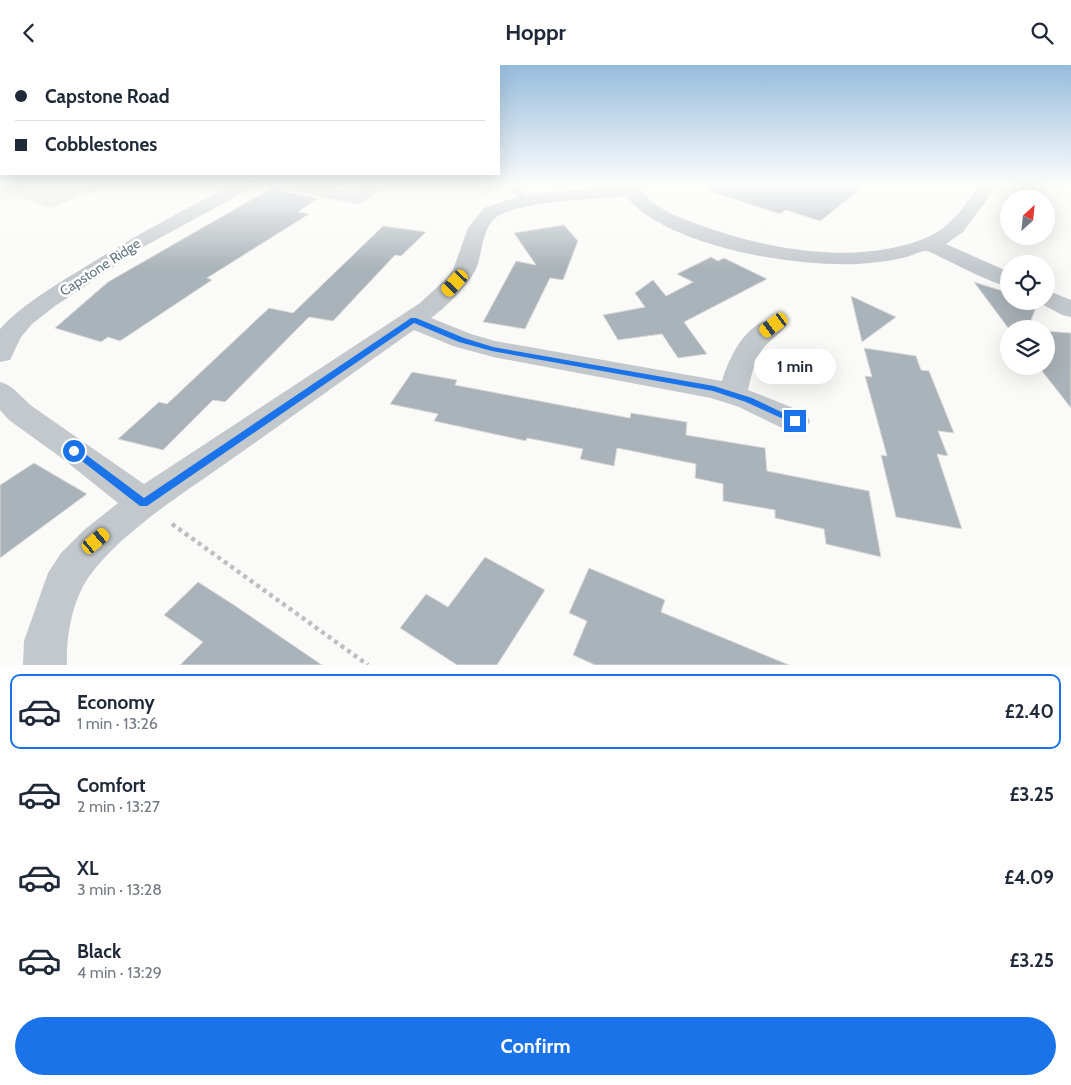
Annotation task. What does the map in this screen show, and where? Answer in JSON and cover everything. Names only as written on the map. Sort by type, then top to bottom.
[{"type":"street","name":"Capstone Ridge","points":[[0,354],[9,335],[23,319],[47,301],[138,242],[192,213]]},
{"type":"street","points":[[44,665],[45,641],[62,586],[75,565],[96,541],[143,503],[413,320],[455,283],[464,270],[478,228],[485,217],[490,213]]},
{"type":"street","points":[[659,213],[678,224],[730,243],[769,251],[811,256],[854,257],[894,253],[928,244],[950,233],[966,213]]},
{"type":"street","points":[[928,244],[1000,276]]},
{"type":"street","points":[[1055,302],[1071,310]]},
{"type":"street","points":[[413,320],[462,340],[492,349],[691,384],[733,394],[795,421]]},
{"type":"street","points":[[733,394],[740,365],[747,350],[756,339],[774,325]]},
{"type":"street","points":[[0,392],[20,413],[143,503]]},
{"type":"path","points":[[143,503],[368,665]]},
{"type":"building","points":[[228,213],[309,214],[207,278],[212,280],[120,341],[108,337],[101,342],[55,328],[108,282]]},
{"type":"building","points":[[795,213],[830,213],[820,221]]},
{"type":"building","points":[[564,225],[578,241],[563,280],[550,278],[525,329],[483,322],[516,261],[536,265],[514,233]]},
{"type":"building","points":[[383,226],[426,232],[401,256],[395,255],[333,321],[309,317],[225,402],[213,400],[163,450],[118,439],[159,402],[167,404],[269,308],[293,313]]},
{"type":"building","points":[[711,257],[718,261],[724,258],[767,279],[684,322],[707,354],[678,358],[662,334],[618,340],[603,315],[645,307],[635,293],[653,280],[666,296],[693,282],[677,274]]},
{"type":"building","points":[[974,282],[1000,290],[1000,310],[1035,310],[1031,320],[1002,320]]},
{"type":"building","points":[[851,296],[896,317],[862,342]]},
{"type":"building","points":[[1055,332],[1071,333],[1071,408],[1045,375],[1055,375]]},
{"type":"building","points":[[864,348],[916,356],[921,370],[929,371],[954,433],[938,431],[948,456],[937,454],[962,529],[896,517],[881,455],[887,456],[865,376],[872,377]]},
{"type":"building","points":[[412,372],[457,380],[455,385],[630,418],[631,413],[687,422],[686,435],[765,448],[767,471],[869,491],[881,557],[826,544],[824,529],[775,518],[775,510],[723,501],[723,484],[695,478],[696,464],[617,448],[614,466],[580,459],[583,449],[527,438],[526,441],[434,421],[438,414],[390,404]]},
{"type":"building","points":[[34,463],[87,494],[0,558],[0,485]]},
{"type":"building","points":[[485,557],[545,590],[497,665],[457,665],[400,628],[426,594],[448,607]]},
{"type":"building","points":[[589,568],[665,600],[661,612],[789,665],[595,665],[573,655],[587,621],[569,613]]},
{"type":"building","points":[[198,582],[322,665],[180,665],[203,642],[164,615]]},
{"type":"route","points":[[74,451],[143,503],[413,320],[462,340],[492,349],[691,384],[733,394],[795,421]]}]
